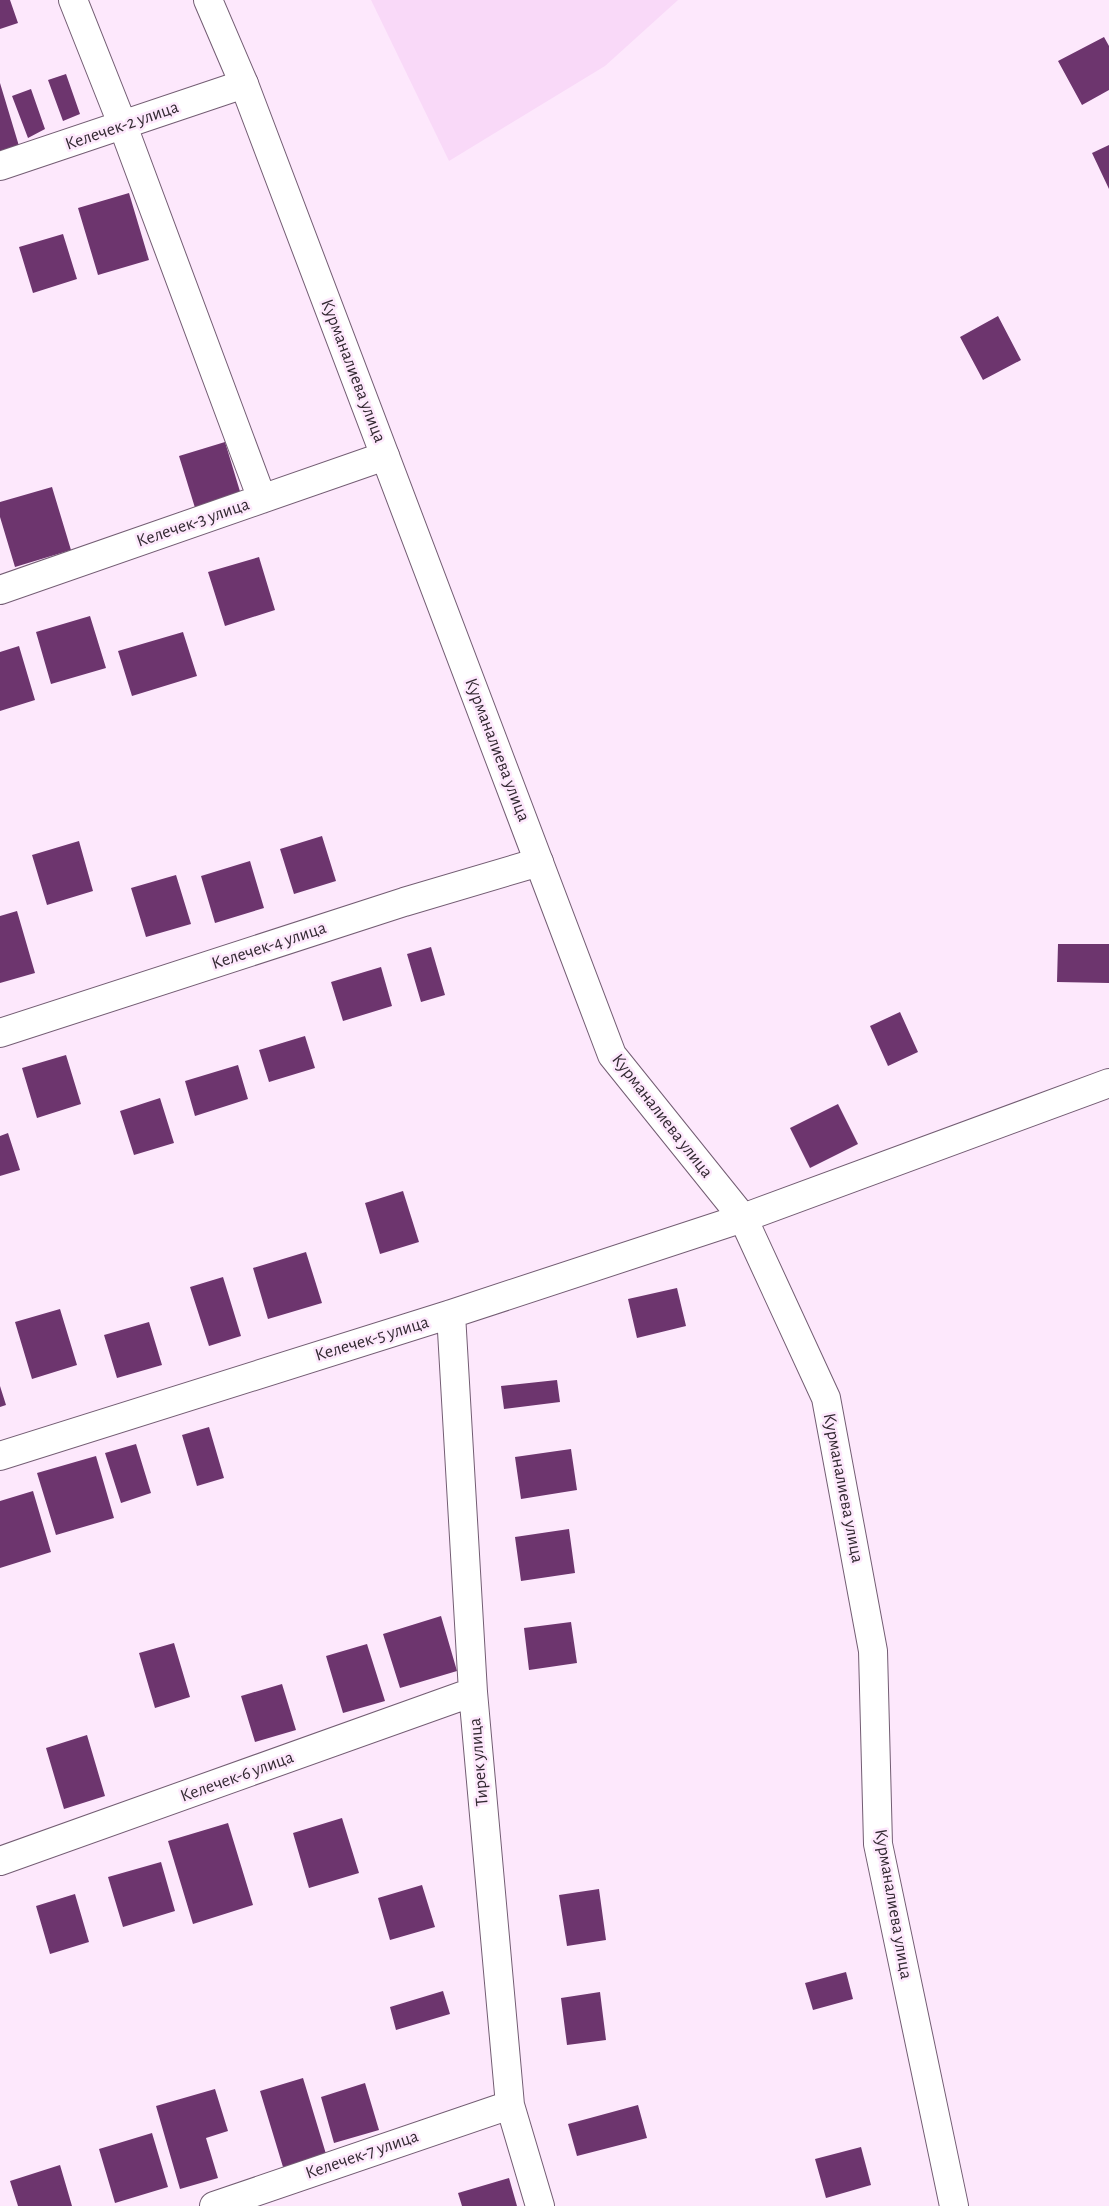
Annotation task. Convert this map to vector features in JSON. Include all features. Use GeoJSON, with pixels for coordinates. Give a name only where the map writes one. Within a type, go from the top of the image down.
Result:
{"type":"FeatureCollection","features":[{"type":"Feature","properties":{"kind":"street"},"geometry":{"type":"LineString","coordinates":[[73,0],[123,126],[262,499]]}},
{"type":"Feature","properties":{"kind":"street","name":"Курманалиева улица"},"geometry":{"type":"LineString","coordinates":[[208,0],[244,84],[612,1055],[743,1218],[826,1398],[873,1651],[878,1844],[954,2206]]}},
{"type":"Feature","properties":{"kind":"street","name":"Келечек-2 улица"},"geometry":{"type":"LineString","coordinates":[[0,166],[244,84]]}},
{"type":"Feature","properties":{"kind":"street","name":"Келечек-3 улица"},"geometry":{"type":"LineString","coordinates":[[0,590],[385,456]]}},
{"type":"Feature","properties":{"kind":"street","name":"Келечек-4 улица"},"geometry":{"type":"LineString","coordinates":[[0,1033],[404,902],[539,862]]}},
{"type":"Feature","properties":{"kind":"street","name":"Келечек-5 улица"},"geometry":{"type":"LineString","coordinates":[[0,1456],[451,1314],[743,1218],[1109,1083]]}},
{"type":"Feature","properties":{"kind":"street","name":"Тирек улица"},"geometry":{"type":"LineString","coordinates":[[451,1314],[473,1692],[510,2105],[540,2206]]}},
{"type":"Feature","properties":{"kind":"street","name":"Келечек-6 улица"},"geometry":{"type":"LineString","coordinates":[[0,1861],[473,1692]]}},
{"type":"Feature","properties":{"kind":"street","name":"Келечек-7 улица"},"geometry":{"type":"LineString","coordinates":[[214,2206],[510,2105]]}},
{"type":"Feature","properties":{"kind":"shaded area"},"geometry":{"type":"Polygon","coordinates":[[[371,0],[678,0],[605,66],[449,161],[371,0]]]}},
{"type":"Feature","properties":{"kind":"building"},"geometry":{"type":"Polygon","coordinates":[[[0,0],[10,0],[18,23],[0,29],[0,0]]]}},
{"type":"Feature","properties":{"kind":"building"},"geometry":{"type":"Polygon","coordinates":[[[1104,37],[1109,46],[1109,90],[1082,105],[1058,61],[1104,37]]]}},
{"type":"Feature","properties":{"kind":"building"},"geometry":{"type":"Polygon","coordinates":[[[66,74],[80,114],[63,121],[48,80],[66,74]]]}},
{"type":"Feature","properties":{"kind":"building"},"geometry":{"type":"Polygon","coordinates":[[[0,83],[19,146],[0,152],[0,83]]]}},
{"type":"Feature","properties":{"kind":"building"},"geometry":{"type":"Polygon","coordinates":[[[31,89],[45,129],[28,138],[12,96],[31,89]]]}},
{"type":"Feature","properties":{"kind":"building"},"geometry":{"type":"Polygon","coordinates":[[[1109,145],[1109,189],[1092,153],[1109,145]]]}},
{"type":"Feature","properties":{"kind":"building"},"geometry":{"type":"Polygon","coordinates":[[[129,193],[149,260],[98,275],[78,208],[129,193]]]}},
{"type":"Feature","properties":{"kind":"building"},"geometry":{"type":"Polygon","coordinates":[[[63,234],[77,279],[33,293],[19,247],[63,234]]]}},
{"type":"Feature","properties":{"kind":"building"},"geometry":{"type":"Polygon","coordinates":[[[998,316],[1021,360],[983,380],[960,337],[998,316]]]}},
{"type":"Feature","properties":{"kind":"building"},"geometry":{"type":"Polygon","coordinates":[[[225,442],[242,498],[196,511],[179,456],[225,442]]]}},
{"type":"Feature","properties":{"kind":"building"},"geometry":{"type":"Polygon","coordinates":[[[52,487],[71,550],[15,567],[0,517],[0,502],[52,487]]]}},
{"type":"Feature","properties":{"kind":"building"},"geometry":{"type":"Polygon","coordinates":[[[259,557],[275,610],[225,626],[208,572],[259,557]]]}},
{"type":"Feature","properties":{"kind":"building"},"geometry":{"type":"Polygon","coordinates":[[[90,616],[106,668],[51,684],[36,632],[90,616]]]}},
{"type":"Feature","properties":{"kind":"building"},"geometry":{"type":"Polygon","coordinates":[[[183,632],[197,676],[132,696],[118,651],[183,632]]]}},
{"type":"Feature","properties":{"kind":"building"},"geometry":{"type":"Polygon","coordinates":[[[19,646],[35,700],[0,711],[0,652],[19,646]]]}},
{"type":"Feature","properties":{"kind":"building"},"geometry":{"type":"Polygon","coordinates":[[[322,836],[336,881],[294,894],[280,849],[322,836]]]}},
{"type":"Feature","properties":{"kind":"building"},"geometry":{"type":"Polygon","coordinates":[[[79,841],[93,891],[47,905],[32,855],[79,841]]]}},
{"type":"Feature","properties":{"kind":"building"},"geometry":{"type":"Polygon","coordinates":[[[250,861],[264,908],[215,923],[201,876],[250,861]]]}},
{"type":"Feature","properties":{"kind":"building"},"geometry":{"type":"Polygon","coordinates":[[[176,875],[191,924],[146,937],[131,888],[176,875]]]}},
{"type":"Feature","properties":{"kind":"building"},"geometry":{"type":"Polygon","coordinates":[[[17,911],[35,973],[0,983],[0,916],[17,911]]]}},
{"type":"Feature","properties":{"kind":"building"},"geometry":{"type":"Polygon","coordinates":[[[1058,944],[1109,944],[1109,983],[1057,982],[1058,944]]]}},
{"type":"Feature","properties":{"kind":"building"},"geometry":{"type":"Polygon","coordinates":[[[431,947],[445,995],[421,1002],[407,954],[431,947]]]}},
{"type":"Feature","properties":{"kind":"building"},"geometry":{"type":"Polygon","coordinates":[[[381,967],[392,1006],[343,1021],[331,982],[381,967]]]}},
{"type":"Feature","properties":{"kind":"building"},"geometry":{"type":"Polygon","coordinates":[[[900,1012],[918,1052],[888,1066],[870,1026],[900,1012]]]}},
{"type":"Feature","properties":{"kind":"building"},"geometry":{"type":"Polygon","coordinates":[[[305,1036],[315,1068],[269,1082],[259,1050],[305,1036]]]}},
{"type":"Feature","properties":{"kind":"building"},"geometry":{"type":"Polygon","coordinates":[[[66,1055],[81,1104],[37,1118],[22,1068],[66,1055]]]}},
{"type":"Feature","properties":{"kind":"building"},"geometry":{"type":"Polygon","coordinates":[[[238,1065],[248,1099],[195,1116],[185,1081],[238,1065]]]}},
{"type":"Feature","properties":{"kind":"building"},"geometry":{"type":"Polygon","coordinates":[[[160,1098],[174,1143],[134,1155],[120,1111],[160,1098]]]}},
{"type":"Feature","properties":{"kind":"building"},"geometry":{"type":"Polygon","coordinates":[[[838,1104],[858,1144],[810,1168],[790,1128],[838,1104]]]}},
{"type":"Feature","properties":{"kind":"building"},"geometry":{"type":"Polygon","coordinates":[[[8,1133],[20,1170],[0,1176],[0,1136],[8,1133]]]}},
{"type":"Feature","properties":{"kind":"building"},"geometry":{"type":"Polygon","coordinates":[[[403,1191],[419,1242],[380,1254],[365,1203],[403,1191]]]}},
{"type":"Feature","properties":{"kind":"building"},"geometry":{"type":"Polygon","coordinates":[[[306,1252],[322,1303],[268,1319],[253,1268],[306,1252]]]}},
{"type":"Feature","properties":{"kind":"building"},"geometry":{"type":"Polygon","coordinates":[[[223,1277],[241,1336],[209,1346],[190,1287],[223,1277]]]}},
{"type":"Feature","properties":{"kind":"building"},"geometry":{"type":"Polygon","coordinates":[[[677,1288],[686,1326],[637,1338],[628,1299],[677,1288]]]}},
{"type":"Feature","properties":{"kind":"building"},"geometry":{"type":"Polygon","coordinates":[[[60,1309],[77,1365],[32,1379],[15,1322],[60,1309]]]}},
{"type":"Feature","properties":{"kind":"building"},"geometry":{"type":"Polygon","coordinates":[[[149,1322],[162,1365],[117,1378],[104,1335],[149,1322]]]}},
{"type":"Feature","properties":{"kind":"building"},"geometry":{"type":"Polygon","coordinates":[[[557,1380],[560,1402],[504,1409],[501,1386],[557,1380]]]}},
{"type":"Feature","properties":{"kind":"building"},"geometry":{"type":"Polygon","coordinates":[[[0,1386],[6,1405],[0,1407],[0,1386]]]}},
{"type":"Feature","properties":{"kind":"building"},"geometry":{"type":"Polygon","coordinates":[[[209,1427],[224,1478],[197,1486],[182,1435],[209,1427]]]}},
{"type":"Feature","properties":{"kind":"building"},"geometry":{"type":"Polygon","coordinates":[[[136,1444],[151,1493],[121,1503],[105,1453],[136,1444]]]}},
{"type":"Feature","properties":{"kind":"building"},"geometry":{"type":"Polygon","coordinates":[[[571,1449],[577,1490],[521,1499],[515,1457],[571,1449]]]}},
{"type":"Feature","properties":{"kind":"building"},"geometry":{"type":"Polygon","coordinates":[[[96,1456],[114,1518],[56,1535],[37,1473],[96,1456]]]}},
{"type":"Feature","properties":{"kind":"building"},"geometry":{"type":"Polygon","coordinates":[[[33,1491],[51,1552],[0,1568],[0,1501],[33,1491]]]}},
{"type":"Feature","properties":{"kind":"building"},"geometry":{"type":"Polygon","coordinates":[[[569,1529],[575,1573],[521,1581],[515,1537],[569,1529]]]}},
{"type":"Feature","properties":{"kind":"building"},"geometry":{"type":"Polygon","coordinates":[[[441,1616],[457,1671],[400,1688],[383,1634],[441,1616]]]}},
{"type":"Feature","properties":{"kind":"building"},"geometry":{"type":"Polygon","coordinates":[[[571,1622],[577,1663],[529,1670],[524,1628],[571,1622]]]}},
{"type":"Feature","properties":{"kind":"building"},"geometry":{"type":"Polygon","coordinates":[[[174,1643],[190,1697],[155,1708],[139,1653],[174,1643]]]}},
{"type":"Feature","properties":{"kind":"building"},"geometry":{"type":"Polygon","coordinates":[[[367,1644],[385,1701],[343,1713],[326,1656],[367,1644]]]}},
{"type":"Feature","properties":{"kind":"building"},"geometry":{"type":"Polygon","coordinates":[[[282,1684],[296,1730],[255,1742],[241,1696],[282,1684]]]}},
{"type":"Feature","properties":{"kind":"building"},"geometry":{"type":"Polygon","coordinates":[[[87,1735],[105,1796],[64,1809],[46,1748],[87,1735]]]}},
{"type":"Feature","properties":{"kind":"building"},"geometry":{"type":"Polygon","coordinates":[[[342,1818],[359,1873],[309,1888],[293,1833],[342,1818]]]}},
{"type":"Feature","properties":{"kind":"building"},"geometry":{"type":"Polygon","coordinates":[[[228,1823],[253,1905],[193,1924],[168,1841],[228,1823]]]}},
{"type":"Feature","properties":{"kind":"building"},"geometry":{"type":"Polygon","coordinates":[[[161,1862],[175,1911],[123,1927],[108,1877],[161,1862]]]}},
{"type":"Feature","properties":{"kind":"building"},"geometry":{"type":"Polygon","coordinates":[[[422,1885],[435,1927],[390,1940],[378,1898],[422,1885]]]}},
{"type":"Feature","properties":{"kind":"building"},"geometry":{"type":"Polygon","coordinates":[[[599,1889],[606,1940],[567,1946],[559,1895],[599,1889]]]}},
{"type":"Feature","properties":{"kind":"building"},"geometry":{"type":"Polygon","coordinates":[[[75,1894],[89,1942],[50,1954],[36,1906],[75,1894]]]}},
{"type":"Feature","properties":{"kind":"building"},"geometry":{"type":"Polygon","coordinates":[[[846,1972],[853,1999],[813,2010],[805,1983],[846,1972]]]}},
{"type":"Feature","properties":{"kind":"building"},"geometry":{"type":"Polygon","coordinates":[[[443,1991],[450,2014],[396,2030],[390,2007],[443,1991]]]}},
{"type":"Feature","properties":{"kind":"building"},"geometry":{"type":"Polygon","coordinates":[[[600,1992],[606,2040],[567,2045],[561,1998],[600,1992]]]}},
{"type":"Feature","properties":{"kind":"building"},"geometry":{"type":"Polygon","coordinates":[[[303,2078],[326,2154],[283,2167],[260,2091],[303,2078]]]}},
{"type":"Feature","properties":{"kind":"building"},"geometry":{"type":"Polygon","coordinates":[[[365,2083],[379,2130],[334,2143],[321,2097],[365,2083]]]}},
{"type":"Feature","properties":{"kind":"building"},"geometry":{"type":"Polygon","coordinates":[[[215,2089],[228,2131],[206,2138],[218,2178],[180,2189],[156,2106],[215,2089]]]}},
{"type":"Feature","properties":{"kind":"building"},"geometry":{"type":"Polygon","coordinates":[[[638,2105],[647,2138],[577,2156],[568,2124],[638,2105]]]}},
{"type":"Feature","properties":{"kind":"building"},"geometry":{"type":"Polygon","coordinates":[[[152,2133],[168,2187],[115,2203],[99,2149],[152,2133]]]}},
{"type":"Feature","properties":{"kind":"building"},"geometry":{"type":"Polygon","coordinates":[[[861,2147],[871,2185],[826,2198],[815,2159],[861,2147]]]}},
{"type":"Feature","properties":{"kind":"building"},"geometry":{"type":"Polygon","coordinates":[[[60,2165],[72,2206],[18,2206],[10,2181],[60,2165]]]}},
{"type":"Feature","properties":{"kind":"building"},"geometry":{"type":"Polygon","coordinates":[[[509,2178],[517,2206],[462,2206],[458,2193],[509,2178]]]}}]}
